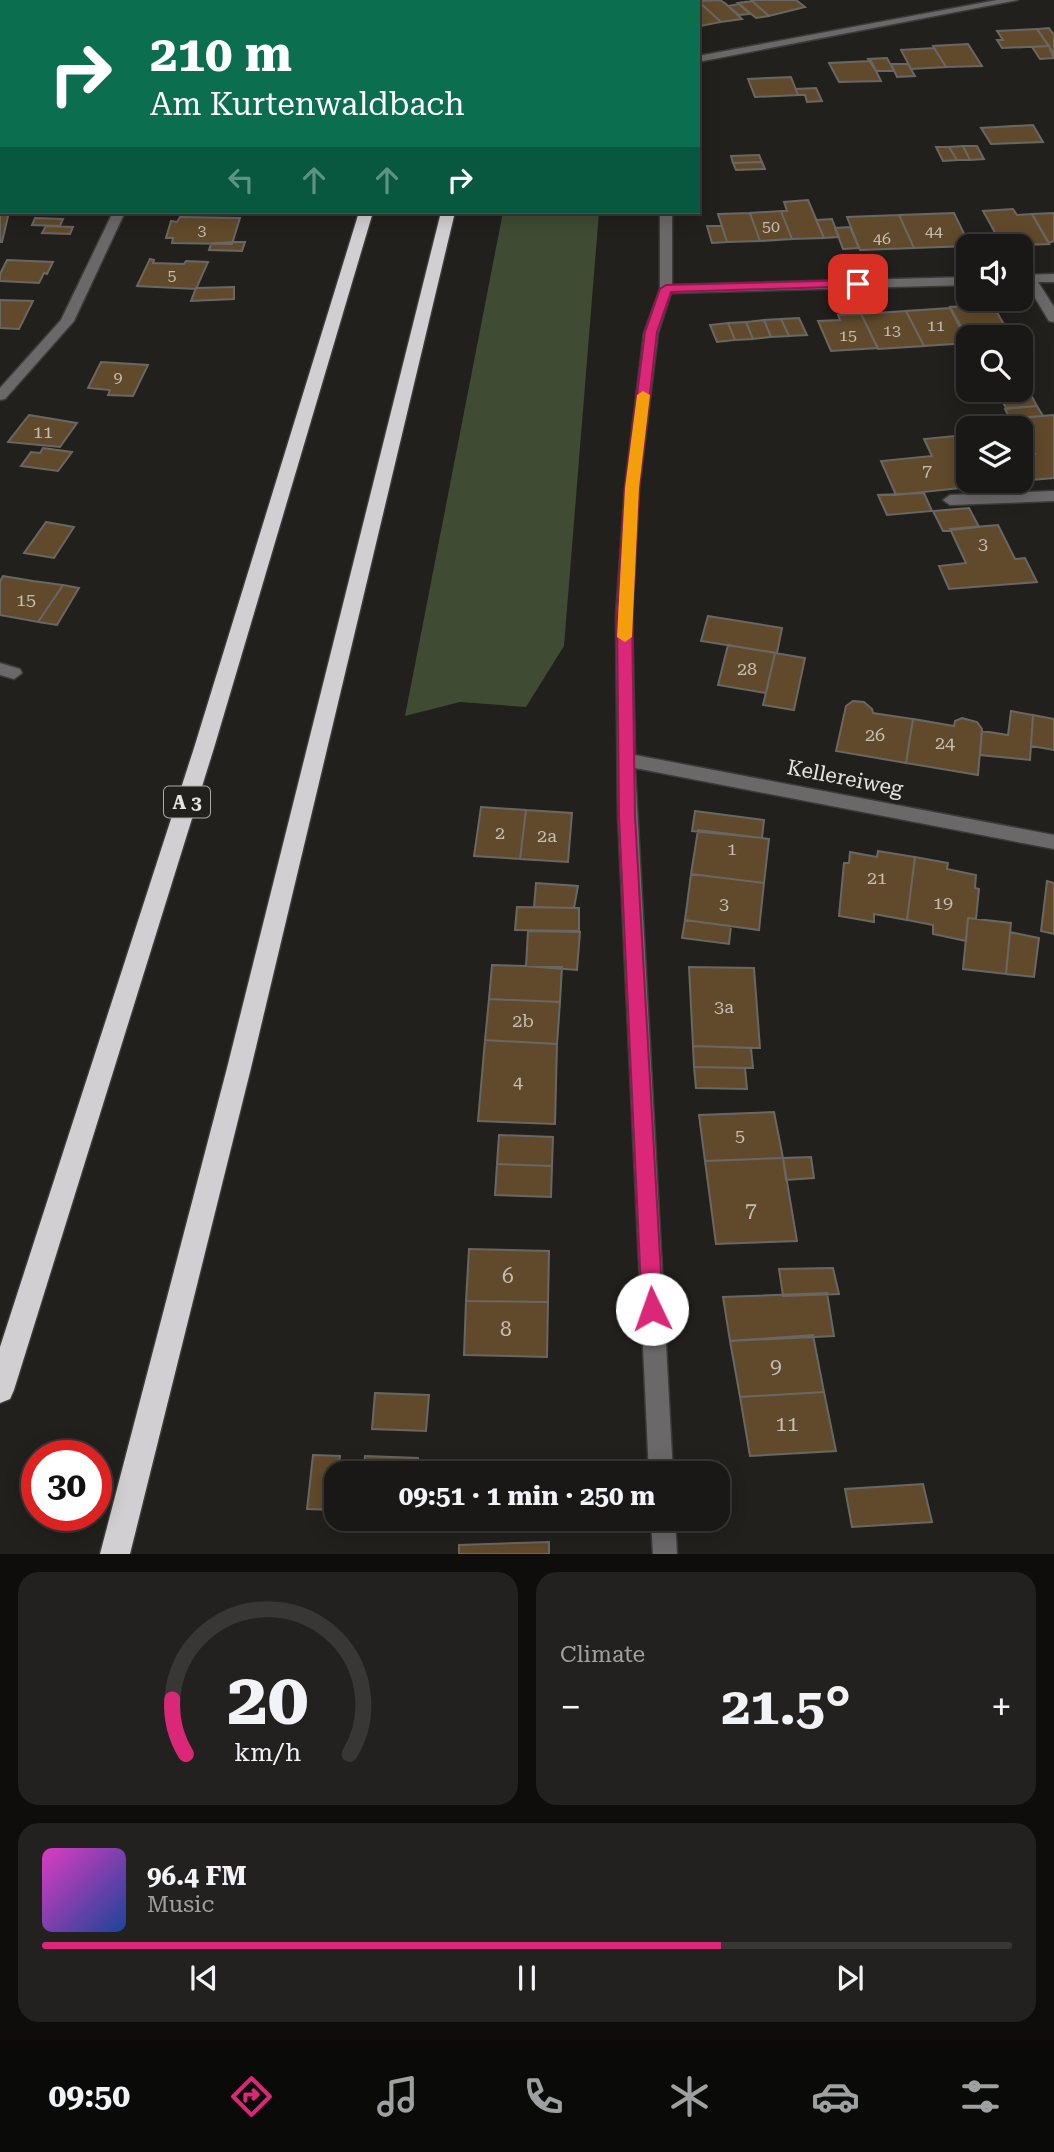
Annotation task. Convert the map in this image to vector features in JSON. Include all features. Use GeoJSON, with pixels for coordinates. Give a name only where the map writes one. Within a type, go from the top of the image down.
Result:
{"type":"FeatureCollection","features":[{"type":"Feature","properties":{"kind":"highway","name":"A 3"},"geometry":{"type":"LineString","coordinates":[[0,1390],[204,748],[365,214]]}},
{"type":"Feature","properties":{"kind":"highway"},"geometry":{"type":"LineString","coordinates":[[115,1553],[239,1068],[448,214]]}},
{"type":"Feature","properties":{"kind":"street"},"geometry":{"type":"LineString","coordinates":[[700,59],[1013,0]]}},
{"type":"Feature","properties":{"kind":"street"},"geometry":{"type":"LineString","coordinates":[[0,396],[67,321],[118,214]]}},
{"type":"Feature","properties":{"kind":"street"},"geometry":{"type":"LineString","coordinates":[[660,1461],[627,816],[624,616],[632,488],[651,332],[666,289],[666,214]]}},
{"type":"Feature","properties":{"kind":"street"},"geometry":{"type":"LineString","coordinates":[[1033,279],[1054,278]]}},
{"type":"Feature","properties":{"kind":"street"},"geometry":{"type":"LineString","coordinates":[[666,289],[956,281]]}},
{"type":"Feature","properties":{"kind":"street"},"geometry":{"type":"LineString","coordinates":[[1033,290],[1054,318]]}},
{"type":"Feature","properties":{"kind":"street"},"geometry":{"type":"LineString","coordinates":[[950,500],[1054,496]]}},
{"type":"Feature","properties":{"kind":"street","name":"Kellereiweg"},"geometry":{"type":"LineString","coordinates":[[627,760],[1054,842]]}},
{"type":"Feature","properties":{"kind":"street"},"geometry":{"type":"LineString","coordinates":[[664,1531],[665,1553]]}},
{"type":"Feature","properties":{"kind":"green space"},"geometry":{"type":"Polygon","coordinates":[[[503,214],[599,214],[564,646],[526,707],[460,702],[405,716],[503,214]]]}},
{"type":"Feature","properties":{"kind":"building"},"geometry":{"type":"Polygon","coordinates":[[[720,0],[742,19],[721,22],[700,1],[720,0]]]}},
{"type":"Feature","properties":{"kind":"building"},"geometry":{"type":"Polygon","coordinates":[[[751,0],[796,0],[805,7],[769,16],[751,0]]]}},
{"type":"Feature","properties":{"kind":"building"},"geometry":{"type":"Polygon","coordinates":[[[752,1],[769,16],[756,18],[738,3],[752,1]]]}},
{"type":"Feature","properties":{"kind":"building"},"geometry":{"type":"Polygon","coordinates":[[[700,3],[721,22],[700,26],[700,3]]]}},
{"type":"Feature","properties":{"kind":"building"},"geometry":{"type":"Polygon","coordinates":[[[739,4],[750,14],[739,15],[728,6],[739,4]]]}},
{"type":"Feature","properties":{"kind":"building"},"geometry":{"type":"Polygon","coordinates":[[[1049,28],[1054,35],[1054,54],[1037,29],[1049,28]]]}},
{"type":"Feature","properties":{"kind":"building"},"geometry":{"type":"Polygon","coordinates":[[[1037,29],[1049,46],[1002,48],[997,40],[1003,40],[997,31],[1037,29]]]}},
{"type":"Feature","properties":{"kind":"building"},"geometry":{"type":"Polygon","coordinates":[[[968,44],[982,66],[946,67],[933,46],[968,44]]]}},
{"type":"Feature","properties":{"kind":"building"},"geometry":{"type":"Polygon","coordinates":[[[1049,46],[1054,58],[1040,59],[1032,47],[1049,46]]]}},
{"type":"Feature","properties":{"kind":"building"},"geometry":{"type":"Polygon","coordinates":[[[934,48],[946,67],[911,69],[901,50],[934,48]]]}},
{"type":"Feature","properties":{"kind":"building"},"geometry":{"type":"Polygon","coordinates":[[[887,58],[894,71],[876,71],[868,59],[887,58]]]}},
{"type":"Feature","properties":{"kind":"building"},"geometry":{"type":"Polygon","coordinates":[[[871,61],[881,81],[839,82],[829,63],[871,61]]]}},
{"type":"Feature","properties":{"kind":"building"},"geometry":{"type":"Polygon","coordinates":[[[891,64],[908,64],[915,76],[897,77],[891,64]]]}},
{"type":"Feature","properties":{"kind":"building"},"geometry":{"type":"Polygon","coordinates":[[[791,77],[798,95],[755,97],[748,79],[791,77]]]}},
{"type":"Feature","properties":{"kind":"building"},"geometry":{"type":"Polygon","coordinates":[[[816,88],[822,101],[807,102],[805,95],[798,95],[796,89],[816,88]]]}},
{"type":"Feature","properties":{"kind":"building"},"geometry":{"type":"Polygon","coordinates":[[[1033,125],[1043,142],[991,144],[981,128],[1033,125]]]}},
{"type":"Feature","properties":{"kind":"building"},"geometry":{"type":"Polygon","coordinates":[[[963,146],[977,146],[984,159],[970,160],[963,146]]]}},
{"type":"Feature","properties":{"kind":"building"},"geometry":{"type":"Polygon","coordinates":[[[963,146],[970,160],[957,160],[949,147],[963,146]]]}},
{"type":"Feature","properties":{"kind":"building"},"geometry":{"type":"Polygon","coordinates":[[[936,147],[949,147],[957,160],[943,161],[936,147]]]}},
{"type":"Feature","properties":{"kind":"building"},"geometry":{"type":"Polygon","coordinates":[[[759,155],[762,162],[733,163],[731,156],[759,155]]]}},
{"type":"Feature","properties":{"kind":"building"},"geometry":{"type":"Polygon","coordinates":[[[762,162],[765,169],[736,170],[733,163],[762,162]]]}},
{"type":"Feature","properties":{"kind":"building"},"geometry":{"type":"Polygon","coordinates":[[[808,200],[824,238],[792,239],[781,211],[787,211],[784,202],[808,200]]]}},
{"type":"Feature","properties":{"kind":"building"},"geometry":{"type":"Polygon","coordinates":[[[1013,209],[1017,215],[1032,214],[1049,244],[1033,245],[1033,234],[996,234],[983,211],[1013,209]]]}},
{"type":"Feature","properties":{"kind":"building"},"geometry":{"type":"Polygon","coordinates":[[[781,211],[792,239],[760,241],[750,213],[781,211]]]}},
{"type":"Feature","properties":{"kind":"building"},"geometry":{"type":"Polygon","coordinates":[[[750,213],[760,241],[727,242],[718,214],[750,213]]]}},
{"type":"Feature","properties":{"kind":"building"},"geometry":{"type":"Polygon","coordinates":[[[954,213],[964,234],[956,234],[956,246],[914,248],[899,215],[954,213]]]}},
{"type":"Feature","properties":{"kind":"building"},"geometry":{"type":"Polygon","coordinates":[[[1054,213],[1054,241],[1049,243],[1032,214],[1054,213]]]}},
{"type":"Feature","properties":{"kind":"building"},"geometry":{"type":"Polygon","coordinates":[[[0,214],[9,214],[2,242],[0,214]]]}},
{"type":"Feature","properties":{"kind":"building"},"geometry":{"type":"Polygon","coordinates":[[[899,215],[914,248],[860,250],[847,217],[899,215]]]}},
{"type":"Feature","properties":{"kind":"building"},"geometry":{"type":"Polygon","coordinates":[[[180,217],[240,218],[232,244],[172,243],[173,238],[166,238],[171,221],[177,222],[180,217]]]}},
{"type":"Feature","properties":{"kind":"building"},"geometry":{"type":"Polygon","coordinates":[[[35,218],[63,219],[60,226],[32,225],[35,218]]]}},
{"type":"Feature","properties":{"kind":"building"},"geometry":{"type":"Polygon","coordinates":[[[832,219],[839,237],[824,238],[816,220],[832,219]]]}},
{"type":"Feature","properties":{"kind":"building"},"geometry":{"type":"Polygon","coordinates":[[[46,226],[73,227],[70,234],[42,233],[46,226]]]}},
{"type":"Feature","properties":{"kind":"building"},"geometry":{"type":"Polygon","coordinates":[[[707,226],[722,226],[727,242],[712,243],[707,226]]]}},
{"type":"Feature","properties":{"kind":"building"},"geometry":{"type":"Polygon","coordinates":[[[850,227],[859,248],[843,249],[835,228],[850,227]]]}},
{"type":"Feature","properties":{"kind":"building"},"geometry":{"type":"Polygon","coordinates":[[[245,242],[242,251],[209,250],[211,244],[245,242]]]}},
{"type":"Feature","properties":{"kind":"building"},"geometry":{"type":"Polygon","coordinates":[[[150,259],[154,260],[153,263],[208,262],[196,289],[137,286],[150,259]]]}},
{"type":"Feature","properties":{"kind":"building"},"geometry":{"type":"Polygon","coordinates":[[[7,260],[53,262],[39,283],[0,281],[0,274],[7,260]]]}},
{"type":"Feature","properties":{"kind":"building"},"geometry":{"type":"Polygon","coordinates":[[[234,287],[234,299],[191,301],[196,288],[234,287]]]}},
{"type":"Feature","properties":{"kind":"building"},"geometry":{"type":"Polygon","coordinates":[[[0,300],[33,301],[19,329],[0,328],[0,300]]]}},
{"type":"Feature","properties":{"kind":"building"},"geometry":{"type":"Polygon","coordinates":[[[950,307],[956,307],[956,311],[996,311],[1004,325],[960,325],[950,307]]]}},
{"type":"Feature","properties":{"kind":"building"},"geometry":{"type":"Polygon","coordinates":[[[950,308],[959,325],[956,325],[956,344],[924,346],[906,311],[950,308]]]}},
{"type":"Feature","properties":{"kind":"building"},"geometry":{"type":"Polygon","coordinates":[[[906,311],[924,346],[878,349],[861,314],[906,311]]]}},
{"type":"Feature","properties":{"kind":"building"},"geometry":{"type":"Polygon","coordinates":[[[861,314],[878,348],[831,351],[818,321],[840,320],[838,315],[861,314]]]}},
{"type":"Feature","properties":{"kind":"building"},"geometry":{"type":"Polygon","coordinates":[[[799,318],[807,335],[789,336],[781,319],[799,318]]]}},
{"type":"Feature","properties":{"kind":"building"},"geometry":{"type":"Polygon","coordinates":[[[781,319],[789,336],[771,337],[764,320],[781,319]]]}},
{"type":"Feature","properties":{"kind":"building"},"geometry":{"type":"Polygon","coordinates":[[[764,320],[771,337],[753,339],[746,322],[764,320]]]}},
{"type":"Feature","properties":{"kind":"building"},"geometry":{"type":"Polygon","coordinates":[[[746,322],[753,339],[735,340],[728,323],[746,322]]]}},
{"type":"Feature","properties":{"kind":"building"},"geometry":{"type":"Polygon","coordinates":[[[728,323],[735,340],[717,342],[710,325],[728,323]]]}},
{"type":"Feature","properties":{"kind":"building"},"geometry":{"type":"Polygon","coordinates":[[[101,362],[148,365],[133,396],[108,395],[110,390],[88,388],[101,362]]]}},
{"type":"Feature","properties":{"kind":"building"},"geometry":{"type":"Polygon","coordinates":[[[1033,399],[1037,406],[1006,408],[1003,402],[1033,402],[1033,399]]]}},
{"type":"Feature","properties":{"kind":"building"},"geometry":{"type":"Polygon","coordinates":[[[1037,406],[1043,416],[1008,416],[1005,409],[1037,406]]]}},
{"type":"Feature","properties":{"kind":"building"},"geometry":{"type":"Polygon","coordinates":[[[29,415],[77,423],[60,447],[8,442],[29,415]]]}},
{"type":"Feature","properties":{"kind":"building"},"geometry":{"type":"Polygon","coordinates":[[[1054,415],[1054,478],[1033,480],[1033,417],[1054,415]]]}},
{"type":"Feature","properties":{"kind":"building"},"geometry":{"type":"Polygon","coordinates":[[[955,436],[956,489],[896,495],[881,461],[932,456],[924,439],[955,436]]]}},
{"type":"Feature","properties":{"kind":"building"},"geometry":{"type":"Polygon","coordinates":[[[43,448],[72,452],[58,471],[21,466],[31,452],[40,453],[43,448]]]}},
{"type":"Feature","properties":{"kind":"building"},"geometry":{"type":"Polygon","coordinates":[[[924,493],[932,511],[887,515],[878,495],[924,493]]]}},
{"type":"Feature","properties":{"kind":"building"},"geometry":{"type":"Polygon","coordinates":[[[969,508],[979,527],[943,531],[933,511],[969,508]]]}},
{"type":"Feature","properties":{"kind":"building"},"geometry":{"type":"Polygon","coordinates":[[[46,522],[74,527],[54,558],[24,553],[46,522]]]}},
{"type":"Feature","properties":{"kind":"building"},"geometry":{"type":"Polygon","coordinates":[[[998,525],[1015,559],[1025,558],[1037,582],[949,589],[939,566],[966,563],[950,529],[998,525]]]}},
{"type":"Feature","properties":{"kind":"building"},"geometry":{"type":"Polygon","coordinates":[[[3,576],[63,585],[38,622],[0,615],[0,581],[3,576]]]}},
{"type":"Feature","properties":{"kind":"building"},"geometry":{"type":"Polygon","coordinates":[[[63,585],[79,588],[57,625],[38,622],[63,585]]]}},
{"type":"Feature","properties":{"kind":"building"},"geometry":{"type":"Polygon","coordinates":[[[708,616],[782,628],[777,653],[701,641],[708,616]]]}},
{"type":"Feature","properties":{"kind":"building"},"geometry":{"type":"Polygon","coordinates":[[[728,645],[775,653],[766,693],[718,685],[728,645]]]}},
{"type":"Feature","properties":{"kind":"building"},"geometry":{"type":"Polygon","coordinates":[[[775,653],[805,658],[794,710],[763,705],[775,653]]]}},
{"type":"Feature","properties":{"kind":"building"},"geometry":{"type":"Polygon","coordinates":[[[853,701],[864,702],[873,713],[913,719],[906,763],[836,751],[846,706],[853,701]]]}},
{"type":"Feature","properties":{"kind":"building"},"geometry":{"type":"Polygon","coordinates":[[[1011,711],[1033,715],[1030,760],[980,755],[982,731],[1008,735],[1011,711]]]}},
{"type":"Feature","properties":{"kind":"building"},"geometry":{"type":"Polygon","coordinates":[[[1033,715],[1054,719],[1054,750],[1031,746],[1033,715]]]}},
{"type":"Feature","properties":{"kind":"building"},"geometry":{"type":"Polygon","coordinates":[[[962,718],[977,722],[982,729],[978,775],[906,763],[913,719],[954,726],[955,721],[962,718]]]}},
{"type":"Feature","properties":{"kind":"building"},"geometry":{"type":"Polygon","coordinates":[[[481,807],[526,810],[520,859],[474,856],[481,807]]]}},
{"type":"Feature","properties":{"kind":"building"},"geometry":{"type":"Polygon","coordinates":[[[526,810],[572,813],[568,862],[520,859],[526,810]]]}},
{"type":"Feature","properties":{"kind":"building"},"geometry":{"type":"Polygon","coordinates":[[[695,811],[764,820],[762,838],[692,831],[695,811]]]}},
{"type":"Feature","properties":{"kind":"building"},"geometry":{"type":"Polygon","coordinates":[[[698,830],[769,839],[764,883],[691,874],[698,830]]]}},
{"type":"Feature","properties":{"kind":"building"},"geometry":{"type":"Polygon","coordinates":[[[878,851],[915,857],[907,920],[874,914],[874,922],[839,916],[844,863],[849,863],[850,852],[877,857],[878,851]]]}},
{"type":"Feature","properties":{"kind":"building"},"geometry":{"type":"Polygon","coordinates":[[[915,857],[948,863],[947,869],[976,875],[975,888],[979,889],[976,919],[968,918],[966,941],[933,934],[933,925],[907,920],[915,857]]]}},
{"type":"Feature","properties":{"kind":"building"},"geometry":{"type":"Polygon","coordinates":[[[691,874],[764,883],[759,930],[685,920],[691,874]]]}},
{"type":"Feature","properties":{"kind":"building"},"geometry":{"type":"Polygon","coordinates":[[[1047,881],[1054,883],[1054,934],[1041,931],[1047,881]]]}},
{"type":"Feature","properties":{"kind":"building"},"geometry":{"type":"Polygon","coordinates":[[[536,883],[578,886],[574,908],[534,907],[536,883]]]}},
{"type":"Feature","properties":{"kind":"building"},"geometry":{"type":"Polygon","coordinates":[[[517,907],[579,908],[579,931],[515,930],[517,907]]]}},
{"type":"Feature","properties":{"kind":"building"},"geometry":{"type":"Polygon","coordinates":[[[968,918],[1011,923],[1006,974],[963,969],[968,918]]]}},
{"type":"Feature","properties":{"kind":"building"},"geometry":{"type":"Polygon","coordinates":[[[685,920],[731,926],[729,944],[682,938],[685,920]]]}},
{"type":"Feature","properties":{"kind":"building"},"geometry":{"type":"Polygon","coordinates":[[[528,931],[580,932],[577,970],[526,966],[528,931]]]}},
{"type":"Feature","properties":{"kind":"building"},"geometry":{"type":"Polygon","coordinates":[[[1010,932],[1039,938],[1034,977],[1006,974],[1010,932]]]}},
{"type":"Feature","properties":{"kind":"building"},"geometry":{"type":"Polygon","coordinates":[[[492,965],[562,967],[560,1002],[489,999],[492,965]]]}},
{"type":"Feature","properties":{"kind":"building"},"geometry":{"type":"Polygon","coordinates":[[[689,967],[754,968],[760,1048],[693,1046],[689,967]]]}},
{"type":"Feature","properties":{"kind":"building"},"geometry":{"type":"Polygon","coordinates":[[[489,999],[560,1002],[557,1044],[485,1040],[489,999]]]}},
{"type":"Feature","properties":{"kind":"building"},"geometry":{"type":"Polygon","coordinates":[[[485,1040],[557,1044],[555,1124],[478,1121],[485,1040]]]}},
{"type":"Feature","properties":{"kind":"building"},"geometry":{"type":"Polygon","coordinates":[[[693,1046],[751,1048],[753,1068],[694,1067],[693,1046]]]}},
{"type":"Feature","properties":{"kind":"building"},"geometry":{"type":"Polygon","coordinates":[[[694,1067],[745,1068],[747,1089],[696,1088],[694,1067]]]}},
{"type":"Feature","properties":{"kind":"building"},"geometry":{"type":"Polygon","coordinates":[[[774,1112],[783,1158],[705,1161],[699,1115],[774,1112]]]}},
{"type":"Feature","properties":{"kind":"building"},"geometry":{"type":"Polygon","coordinates":[[[499,1135],[553,1137],[552,1166],[497,1164],[499,1135]]]}},
{"type":"Feature","properties":{"kind":"building"},"geometry":{"type":"Polygon","coordinates":[[[811,1157],[814,1178],[786,1180],[783,1158],[811,1157]]]}},
{"type":"Feature","properties":{"kind":"building"},"geometry":{"type":"Polygon","coordinates":[[[783,1158],[797,1241],[716,1244],[705,1161],[783,1158]]]}},
{"type":"Feature","properties":{"kind":"building"},"geometry":{"type":"Polygon","coordinates":[[[497,1164],[552,1166],[551,1197],[495,1195],[497,1164]]]}},
{"type":"Feature","properties":{"kind":"building"},"geometry":{"type":"Polygon","coordinates":[[[469,1249],[549,1251],[548,1302],[466,1301],[469,1249]]]}},
{"type":"Feature","properties":{"kind":"building"},"geometry":{"type":"Polygon","coordinates":[[[833,1268],[839,1294],[783,1296],[779,1269],[833,1268]]]}},
{"type":"Feature","properties":{"kind":"building"},"geometry":{"type":"Polygon","coordinates":[[[827,1293],[834,1336],[730,1341],[723,1297],[827,1293]]]}},
{"type":"Feature","properties":{"kind":"building"},"geometry":{"type":"Polygon","coordinates":[[[466,1301],[548,1302],[547,1357],[464,1355],[466,1301]]]}},
{"type":"Feature","properties":{"kind":"building"},"geometry":{"type":"Polygon","coordinates":[[[813,1335],[824,1392],[740,1397],[730,1341],[813,1335]]]}},
{"type":"Feature","properties":{"kind":"building"},"geometry":{"type":"Polygon","coordinates":[[[824,1392],[836,1451],[750,1456],[740,1397],[824,1392]]]}},
{"type":"Feature","properties":{"kind":"building"},"geometry":{"type":"Polygon","coordinates":[[[375,1393],[429,1395],[426,1431],[372,1429],[375,1393]]]}},
{"type":"Feature","properties":{"kind":"building"},"geometry":{"type":"Polygon","coordinates":[[[313,1455],[340,1456],[339,1461],[324,1461],[324,1510],[307,1509],[313,1455]]]}},
{"type":"Feature","properties":{"kind":"building"},"geometry":{"type":"Polygon","coordinates":[[[365,1456],[418,1458],[418,1461],[364,1461],[365,1456]]]}},
{"type":"Feature","properties":{"kind":"building"},"geometry":{"type":"Polygon","coordinates":[[[923,1484],[932,1522],[852,1527],[845,1489],[923,1484]]]}},
{"type":"Feature","properties":{"kind":"building"},"geometry":{"type":"Polygon","coordinates":[[[549,1542],[549,1554],[459,1554],[459,1545],[549,1542]]]}},
{"type":"Feature","properties":{"kind":"slow traffic"},"geometry":{"type":"LineString","coordinates":[[625,637],[632,488],[643,395]]}},
{"type":"Feature","properties":{"kind":"route"},"geometry":{"type":"LineString","coordinates":[[652,1309],[627,816],[624,616],[632,488],[651,332],[666,289],[858,284]]}}]}
